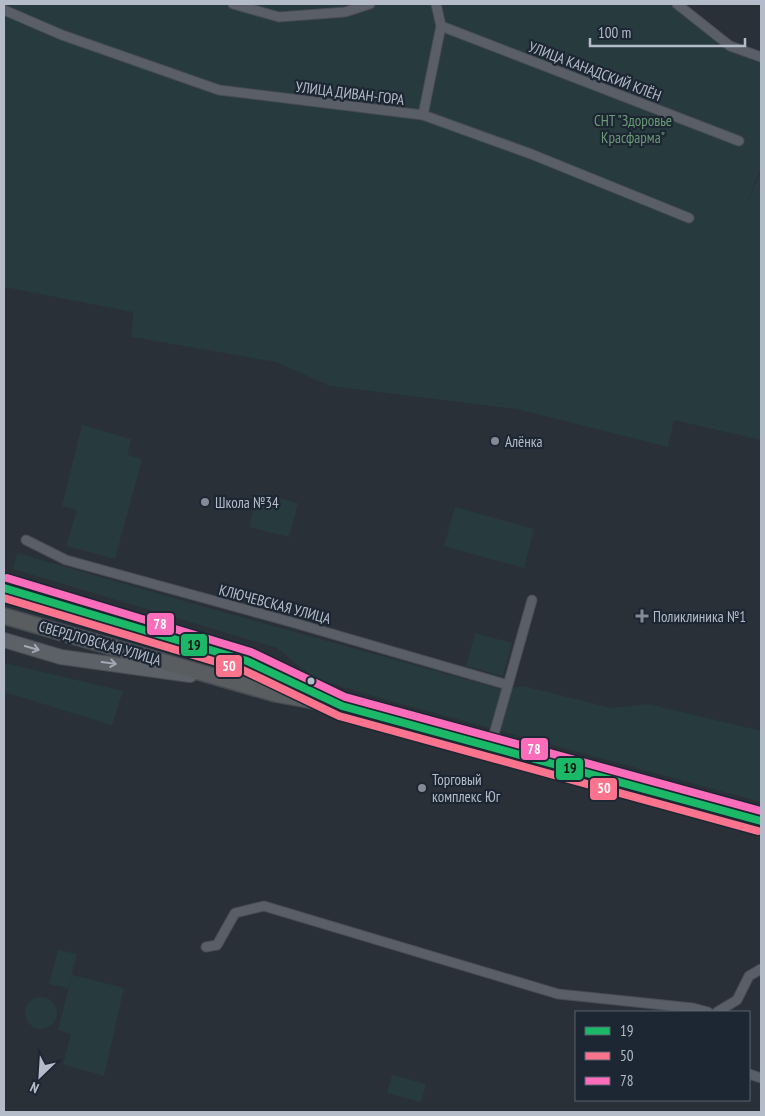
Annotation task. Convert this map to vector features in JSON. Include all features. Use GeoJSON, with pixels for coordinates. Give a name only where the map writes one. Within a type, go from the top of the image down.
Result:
{"type":"FeatureCollection","features":[{"type":"Feature","properties":{"kind":"highway","name":"СВЕРДЛОВСКАЯ УЛИЦА"},"geometry":{"type":"LineString","coordinates":[[4,588],[247,661],[342,706]]}},
{"type":"Feature","properties":{"kind":"highway","name":"СВЕРДЛОВСКАЯ УЛИЦА"},"geometry":{"type":"LineString","coordinates":[[4,616],[276,694],[342,706],[761,822]]}},
{"type":"Feature","properties":{"kind":"main road"},"geometry":{"type":"LineString","coordinates":[[4,640],[61,657],[230,680]]}},
{"type":"Feature","properties":{"kind":"street"},"geometry":{"type":"LineString","coordinates":[[233,4],[279,17],[345,12],[370,4]]}},
{"type":"Feature","properties":{"kind":"street"},"geometry":{"type":"LineString","coordinates":[[423,115],[441,26],[436,4]]}},
{"type":"Feature","properties":{"kind":"street"},"geometry":{"type":"LineString","coordinates":[[677,4],[730,46],[761,57]]}},
{"type":"Feature","properties":{"kind":"street","name":"УЛИЦА ДИВАН-ГОРА"},"geometry":{"type":"LineString","coordinates":[[4,10],[62,35],[219,90],[423,115],[531,154],[689,218]]}},
{"type":"Feature","properties":{"kind":"street","name":"УЛИЦА КАНАДСКИЙ КЛЁН"},"geometry":{"type":"LineString","coordinates":[[441,26],[739,141]]}},
{"type":"Feature","properties":{"kind":"street","name":"КЛЮЧЕВСКАЯ УЛИЦА"},"geometry":{"type":"LineString","coordinates":[[26,540],[66,560],[291,622],[508,685]]}},
{"type":"Feature","properties":{"kind":"street"},"geometry":{"type":"LineString","coordinates":[[489,747],[532,600]]}},
{"type":"Feature","properties":{"kind":"street"},"geometry":{"type":"LineString","coordinates":[[206,947],[217,944],[235,914],[264,906],[558,994],[693,1008],[704,1011]]}},
{"type":"Feature","properties":{"kind":"street"},"geometry":{"type":"LineString","coordinates":[[719,1011],[737,1000],[749,976],[761,969]]}},
{"type":"Feature","properties":{"kind":"green space","name":"СНТ \"Здоровье Красфарма\""},"geometry":{"type":"Polygon","coordinates":[[[4,4],[677,4],[730,46],[761,57],[761,169],[744,208],[761,172],[761,440],[674,420],[668,447],[517,409],[330,386],[276,362],[132,337],[133,312],[4,287],[4,4]]]}},
{"type":"Feature","properties":{"kind":"green space"},"geometry":{"type":"Polygon","coordinates":[[[82,425],[131,439],[128,455],[142,459],[115,559],[66,546],[77,510],[62,506],[82,425]]]}},
{"type":"Feature","properties":{"kind":"green space"},"geometry":{"type":"Polygon","coordinates":[[[258,493],[298,503],[289,537],[249,527],[258,493]]]}},
{"type":"Feature","properties":{"kind":"green space"},"geometry":{"type":"Polygon","coordinates":[[[455,507],[534,529],[524,568],[444,546],[455,507]]]}},
{"type":"Feature","properties":{"kind":"green space"},"geometry":{"type":"Polygon","coordinates":[[[17,553],[501,689],[523,686],[611,708],[648,704],[761,731],[761,802],[369,695],[312,677],[277,648],[13,569],[17,553]]]}},
{"type":"Feature","properties":{"kind":"green space"},"geometry":{"type":"Polygon","coordinates":[[[475,633],[512,643],[503,676],[466,666],[475,633]]]}},
{"type":"Feature","properties":{"kind":"green space"},"geometry":{"type":"Polygon","coordinates":[[[4,663],[123,691],[112,725],[4,692],[4,663]]]}},
{"type":"Feature","properties":{"kind":"green space"},"geometry":{"type":"Polygon","coordinates":[[[58,950],[77,954],[68,988],[49,984],[58,950]]]}},
{"type":"Feature","properties":{"kind":"green space"},"geometry":{"type":"Polygon","coordinates":[[[72,975],[124,988],[104,1076],[63,1064],[71,1034],[58,1030],[72,975]]]}},
{"type":"Feature","properties":{"kind":"green space"},"geometry":{"type":"Polygon","coordinates":[[[41,997],[52,1002],[57,1013],[52,1024],[41,1029],[30,1024],[25,1013],[30,1002],[41,997]]]}},
{"type":"Feature","properties":{"kind":"green space"},"geometry":{"type":"Polygon","coordinates":[[[392,1075],[426,1084],[421,1102],[387,1093],[392,1075]]]}},
{"type":"Feature","properties":{"kind":"transit line","name":"78"},"geometry":{"type":"LineString","coordinates":[[7,578],[251,652],[345,697],[761,811]]}},
{"type":"Feature","properties":{"kind":"transit line","name":"19"},"geometry":{"type":"LineString","coordinates":[[4,588],[247,661],[342,706],[761,821]]}},
{"type":"Feature","properties":{"kind":"transit line","name":"50"},"geometry":{"type":"LineString","coordinates":[[4,598],[243,670],[339,716],[758,831]]}},
{"type":"Feature","properties":{"kind":"place","name":"Алёнка"},"geometry":{"type":"Point","coordinates":[495,441]}},
{"type":"Feature","properties":{"kind":"place","name":"Школа №34"},"geometry":{"type":"Point","coordinates":[205,502]}},
{"type":"Feature","properties":{"kind":"place","name":"Поликлиника №1"},"geometry":{"type":"Point","coordinates":[642,616]}},
{"type":"Feature","properties":{"kind":"place","name":"Торговый комплекс Юг"},"geometry":{"type":"Point","coordinates":[422,788]}}]}
